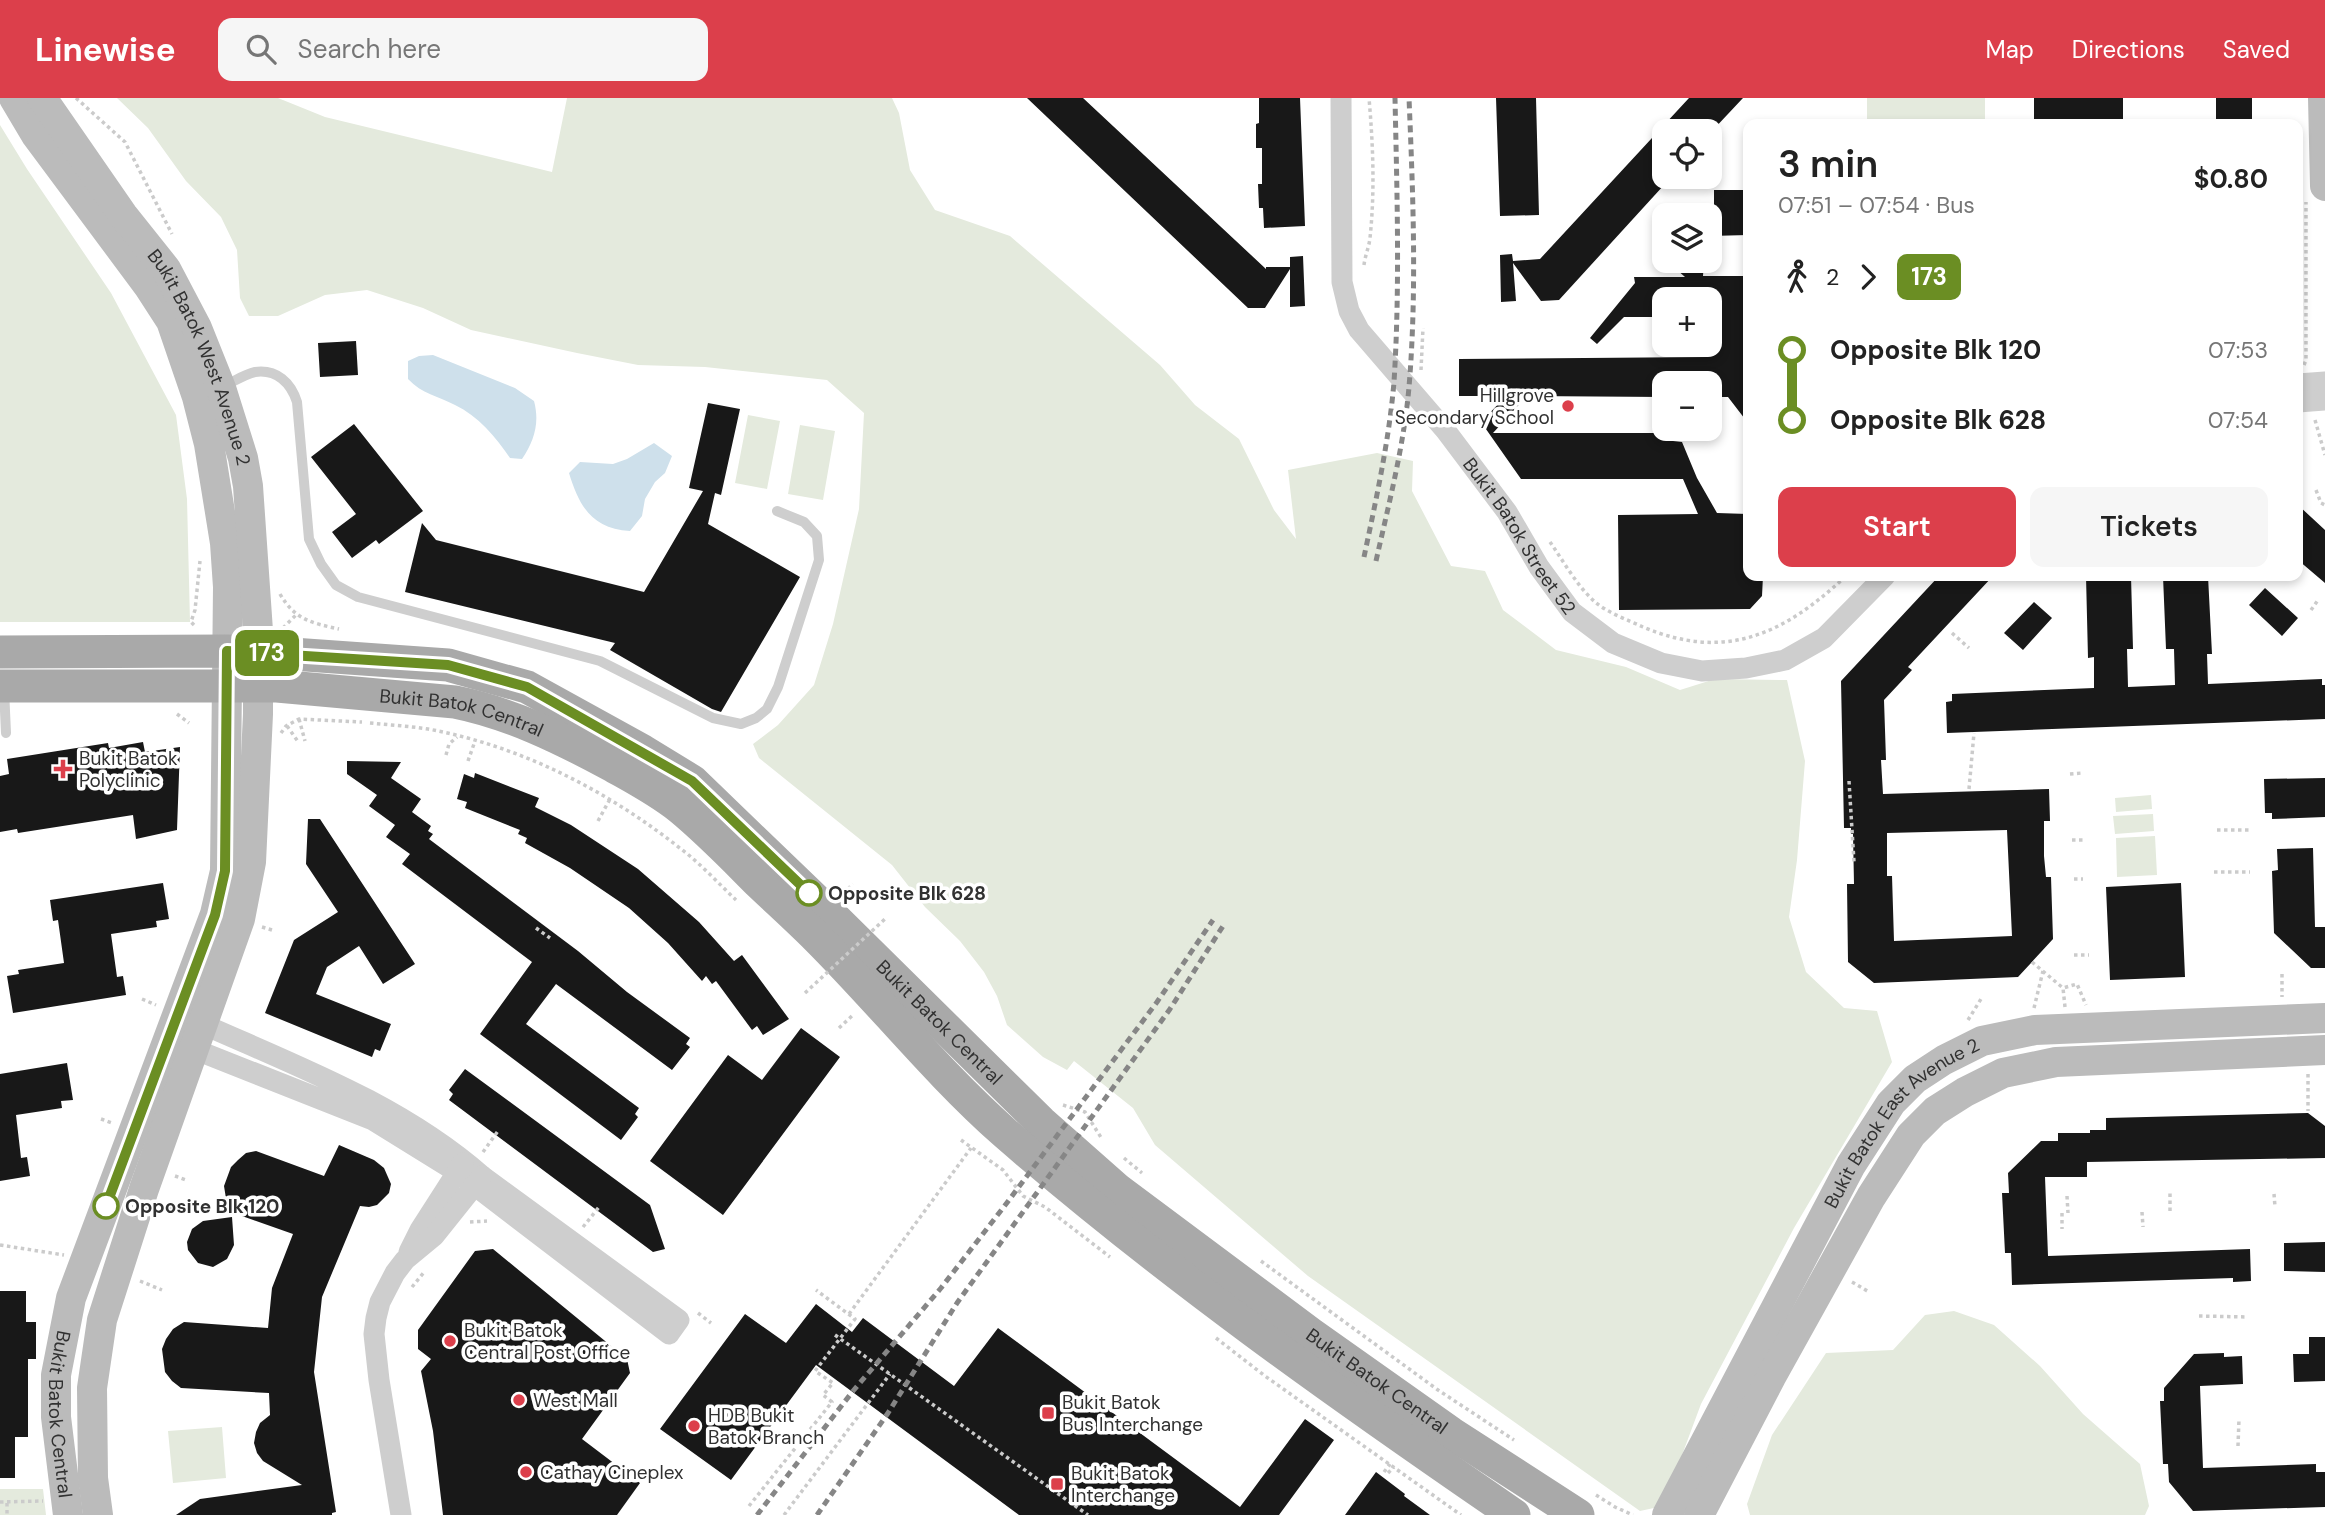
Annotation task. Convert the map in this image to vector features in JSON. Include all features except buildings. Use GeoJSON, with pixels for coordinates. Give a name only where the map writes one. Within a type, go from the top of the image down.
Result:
{"type":"FeatureCollection","features":[{"type":"Feature","properties":{"kind":"main road","name":"Bukit Batok West Avenue 2"},"geometry":{"type":"LineString","coordinates":[[14,98],[36,135],[149,287],[171,321],[243,458],[248,486],[255,645]]}},
{"type":"Feature","properties":{"kind":"main road","name":"Bukit Batok West Avenue 2"},"geometry":{"type":"LineString","coordinates":[[42,98],[123,215],[166,269],[197,328],[209,392]]}},
{"type":"Feature","properties":{"kind":"main road"},"geometry":{"type":"LineString","coordinates":[[2316,190],[2323,98]]}},
{"type":"Feature","properties":{"kind":"main road"},"geometry":{"type":"LineString","coordinates":[[0,652],[255,645]]}},
{"type":"Feature","properties":{"kind":"main road","name":"Bukit Batok Central"},"geometry":{"type":"LineString","coordinates":[[98,1515],[93,1478],[93,1380],[102,1320],[104,1257],[185,1031],[246,896],[251,862],[243,686],[255,645],[448,665],[527,687],[692,781],[826,910],[1029,1124],[1086,1199],[1265,1331],[1387,1428],[1514,1515]]}},
{"type":"Feature","properties":{"kind":"main road"},"geometry":{"type":"LineString","coordinates":[[2,686],[243,686]]}},
{"type":"Feature","properties":{"kind":"main road","name":"Bukit Batok Central"},"geometry":{"type":"LineString","coordinates":[[243,686],[455,702],[483,708],[560,737],[633,777],[677,806],[724,846],[816,937],[919,1049],[1029,1124]]}},
{"type":"Feature","properties":{"kind":"main road","name":"Bukit Batok East Avenue 2"},"geometry":{"type":"LineString","coordinates":[[1699,1515],[1771,1377],[1871,1197],[1911,1135],[1936,1111],[1965,1092],[2003,1073],[2056,1062],[2255,1037],[2325,1018]]}},
{"type":"Feature","properties":{"kind":"main road","name":"Bukit Batok East Avenue 2"},"geometry":{"type":"LineString","coordinates":[[1667,1515],[1851,1165],[1891,1103],[1915,1079],[1944,1060],[1983,1041],[2035,1030],[2255,1037],[2321,1063]]}},
{"type":"Feature","properties":{"kind":"main road","name":"Bukit Batok Central"},"geometry":{"type":"LineString","coordinates":[[67,1507],[55,1410],[55,1375],[71,1298],[104,1257]]}},
{"type":"Feature","properties":{"kind":"main road","name":"Bukit Batok Central"},"geometry":{"type":"LineString","coordinates":[[1265,1331],[1585,1504]]}},
{"type":"Feature","properties":{"kind":"street","name":"Bukit Batok Street 52"},"geometry":{"type":"LineString","coordinates":[[1341,98],[1342,282],[1349,311],[1359,330],[1446,431],[1507,512],[1539,567],[1572,612],[1613,643],[1661,663],[1702,671],[1746,668],[1784,660],[1824,638],[1880,581]]}},
{"type":"Feature","properties":{"kind":"street","name":"Bukit Batok Street 52"},"geometry":{"type":"LineString","coordinates":[[1354,98],[1356,281],[1363,306],[1371,321],[1458,422],[1519,505],[1551,559],[1583,602],[1621,631],[1665,650],[1703,656],[1745,654],[1779,646],[1815,626],[1860,581]]}},
{"type":"Feature","properties":{"kind":"street"},"geometry":{"type":"LineString","coordinates":[[2303,385],[2323,391]]}},
{"type":"Feature","properties":{"kind":"street"},"geometry":{"type":"LineString","coordinates":[[2303,400],[2323,391]]}},
{"type":"Feature","properties":{"kind":"street"},"geometry":{"type":"LineString","coordinates":[[185,1031],[330,1081],[379,1106],[472,1170],[674,1327]]}},
{"type":"Feature","properties":{"kind":"street"},"geometry":{"type":"LineString","coordinates":[[400,1514],[374,1334],[383,1294],[420,1230],[472,1170]]}},
{"type":"Feature","properties":{"kind":"lane"},"geometry":{"type":"LineString","coordinates":[[209,392],[256,372],[278,375],[293,388],[297,402],[309,539],[321,564],[336,584],[358,597],[600,661],[713,718],[741,724],[756,718],[767,709],[778,687],[819,559],[817,536],[804,522],[777,510]]}},
{"type":"Feature","properties":{"kind":"lane"},"geometry":{"type":"LineString","coordinates":[[2,686],[6,733]]}},
{"type":"Feature","properties":{"kind":"path"},"geometry":{"type":"LineString","coordinates":[[76,98],[125,142]]}},
{"type":"Feature","properties":{"kind":"path"},"geometry":{"type":"LineString","coordinates":[[1364,274],[1363,263],[1370,241],[1373,197],[1369,98]]}},
{"type":"Feature","properties":{"kind":"path"},"geometry":{"type":"LineString","coordinates":[[2316,190],[2304,365],[2323,391],[2315,416],[2325,455]]}},
{"type":"Feature","properties":{"kind":"path"},"geometry":{"type":"LineString","coordinates":[[1420,370],[1423,328]]}},
{"type":"Feature","properties":{"kind":"path"},"geometry":{"type":"LineString","coordinates":[[1413,362],[1428,379]]}},
{"type":"Feature","properties":{"kind":"path"},"geometry":{"type":"LineString","coordinates":[[2316,490],[2321,503],[2325,505]]}},
{"type":"Feature","properties":{"kind":"path"},"geometry":{"type":"LineString","coordinates":[[1548,539],[1596,603],[1627,620],[1668,637],[1696,643],[1741,640],[1768,631],[1794,618],[1841,581]]}},
{"type":"Feature","properties":{"kind":"path"},"geometry":{"type":"LineString","coordinates":[[201,557],[191,622],[202,631]]}},
{"type":"Feature","properties":{"kind":"path"},"geometry":{"type":"LineString","coordinates":[[2311,610],[2318,600]]}},
{"type":"Feature","properties":{"kind":"path"},"geometry":{"type":"LineString","coordinates":[[255,645],[297,614]]}},
{"type":"Feature","properties":{"kind":"path"},"geometry":{"type":"LineString","coordinates":[[1952,633],[1969,648]]}},
{"type":"Feature","properties":{"kind":"path"},"geometry":{"type":"LineString","coordinates":[[299,719],[305,741]]}},
{"type":"Feature","properties":{"kind":"path"},"geometry":{"type":"LineString","coordinates":[[278,738],[286,726],[299,719],[365,722],[428,729],[458,736],[551,768],[610,799],[683,850],[738,902]]}},
{"type":"Feature","properties":{"kind":"path"},"geometry":{"type":"LineString","coordinates":[[286,726],[299,743]]}},
{"type":"Feature","properties":{"kind":"path"},"geometry":{"type":"LineString","coordinates":[[1969,789],[1974,733]]}},
{"type":"Feature","properties":{"kind":"path"},"geometry":{"type":"LineString","coordinates":[[446,755],[449,744],[458,736]]}},
{"type":"Feature","properties":{"kind":"path"},"geometry":{"type":"LineString","coordinates":[[468,761],[475,741]]}},
{"type":"Feature","properties":{"kind":"path"},"geometry":{"type":"LineString","coordinates":[[2070,774],[2082,773]]}},
{"type":"Feature","properties":{"kind":"path"},"geometry":{"type":"LineString","coordinates":[[1849,780],[1854,862]]}},
{"type":"Feature","properties":{"kind":"path"},"geometry":{"type":"LineString","coordinates":[[598,821],[610,799]]}},
{"type":"Feature","properties":{"kind":"path"},"geometry":{"type":"LineString","coordinates":[[2217,830],[2249,830]]}},
{"type":"Feature","properties":{"kind":"path"},"geometry":{"type":"LineString","coordinates":[[2072,841],[2083,840]]}},
{"type":"Feature","properties":{"kind":"path"},"geometry":{"type":"LineString","coordinates":[[2214,872],[2250,872]]}},
{"type":"Feature","properties":{"kind":"path"},"geometry":{"type":"LineString","coordinates":[[2074,879],[2083,879]]}},
{"type":"Feature","properties":{"kind":"path"},"geometry":{"type":"LineString","coordinates":[[805,993],[886,918]]}},
{"type":"Feature","properties":{"kind":"path"},"geometry":{"type":"LineString","coordinates":[[264,919],[262,928],[272,930]]}},
{"type":"Feature","properties":{"kind":"path"},"geometry":{"type":"LineString","coordinates":[[536,928],[550,938]]}},
{"type":"Feature","properties":{"kind":"path"},"geometry":{"type":"LineString","coordinates":[[2074,955],[2089,955]]}},
{"type":"Feature","properties":{"kind":"path"},"geometry":{"type":"LineString","coordinates":[[2032,962],[2063,988],[2065,1012]]}},
{"type":"Feature","properties":{"kind":"path"},"geometry":{"type":"LineString","coordinates":[[2032,1013],[2043,971]]}},
{"type":"Feature","properties":{"kind":"path"},"geometry":{"type":"LineString","coordinates":[[2063,988],[2077,984],[2082,998]]}},
{"type":"Feature","properties":{"kind":"path"},"geometry":{"type":"LineString","coordinates":[[142,999],[147,1001]]}},
{"type":"Feature","properties":{"kind":"path"},"geometry":{"type":"LineString","coordinates":[[1966,1022],[1981,999]]}},
{"type":"Feature","properties":{"kind":"path"},"geometry":{"type":"LineString","coordinates":[[2308,1111],[2308,1078],[2321,1063]]}},
{"type":"Feature","properties":{"kind":"path"},"geometry":{"type":"LineString","coordinates":[[1029,1124],[1085,1112],[1101,1139],[1111,1147]]}},
{"type":"Feature","properties":{"kind":"path"},"geometry":{"type":"LineString","coordinates":[[472,1170],[498,1131]]}},
{"type":"Feature","properties":{"kind":"path"},"geometry":{"type":"LineString","coordinates":[[849,1314],[971,1148],[961,1140]]}},
{"type":"Feature","properties":{"kind":"path"},"geometry":{"type":"LineString","coordinates":[[1121,1155],[1149,1179]]}},
{"type":"Feature","properties":{"kind":"path"},"geometry":{"type":"LineString","coordinates":[[180,1177],[186,1180]]}},
{"type":"Feature","properties":{"kind":"path"},"geometry":{"type":"LineString","coordinates":[[2170,1211],[2171,1192]]}},
{"type":"Feature","properties":{"kind":"path"},"geometry":{"type":"LineString","coordinates":[[2274,1194],[2275,1207]]}},
{"type":"Feature","properties":{"kind":"path"},"geometry":{"type":"LineString","coordinates":[[2062,1229],[2067,1196]]}},
{"type":"Feature","properties":{"kind":"path"},"geometry":{"type":"LineString","coordinates":[[162,1205],[188,1215]]}},
{"type":"Feature","properties":{"kind":"path"},"geometry":{"type":"LineString","coordinates":[[581,1229],[599,1207]]}},
{"type":"Feature","properties":{"kind":"path"},"geometry":{"type":"LineString","coordinates":[[2142,1212],[2143,1227]]}},
{"type":"Feature","properties":{"kind":"path"},"geometry":{"type":"LineString","coordinates":[[465,1224],[477,1220],[497,1224]]}},
{"type":"Feature","properties":{"kind":"path"},"geometry":{"type":"LineString","coordinates":[[0,1245],[104,1257],[162,1290]]}},
{"type":"Feature","properties":{"kind":"path"},"geometry":{"type":"LineString","coordinates":[[1255,1257],[1438,1390],[1516,1441]]}},
{"type":"Feature","properties":{"kind":"path"},"geometry":{"type":"LineString","coordinates":[[408,1292],[430,1266]]}},
{"type":"Feature","properties":{"kind":"path"},"geometry":{"type":"LineString","coordinates":[[1844,1278],[1869,1292]]}},
{"type":"Feature","properties":{"kind":"path"},"geometry":{"type":"LineString","coordinates":[[749,1506],[832,1402],[823,1395],[833,1383],[816,1371],[855,1319],[816,1290]]}},
{"type":"Feature","properties":{"kind":"path"},"geometry":{"type":"LineString","coordinates":[[2199,1316],[2248,1317]]}},
{"type":"Feature","properties":{"kind":"path"},"geometry":{"type":"LineString","coordinates":[[1265,1331],[1392,1465],[1461,1515]]}},
{"type":"Feature","properties":{"kind":"path"},"geometry":{"type":"LineString","coordinates":[[835,1335],[1088,1515]]}},
{"type":"Feature","properties":{"kind":"path"},"geometry":{"type":"LineString","coordinates":[[784,1515],[891,1373]]}},
{"type":"Feature","properties":{"kind":"path"},"geometry":{"type":"LineString","coordinates":[[2238,1446],[2239,1419]]}},
{"type":"Feature","properties":{"kind":"path"},"geometry":{"type":"LineString","coordinates":[[1386,1473],[1392,1465]]}},
{"type":"Feature","properties":{"kind":"path"},"geometry":{"type":"LineString","coordinates":[[0,1502],[67,1507]]}},
{"type":"Feature","properties":{"kind":"path"},"geometry":{"type":"LineString","coordinates":[[6,1502],[6,1515]]}},
{"type":"Feature","properties":{"kind":"path"},"geometry":{"type":"LineString","coordinates":[[1585,1504],[1615,1507],[1633,1515]]}},
{"type":"Feature","properties":{"kind":"shaded area"},"geometry":{"type":"Polygon","coordinates":[[[117,98],[278,98],[325,117],[552,172],[567,98],[892,98],[899,113],[910,170],[935,210],[1010,236],[1160,365],[1195,405],[1239,439],[1274,510],[1296,539],[1288,470],[1377,453],[1413,461],[1412,491],[1451,566],[1485,571],[1503,610],[1556,650],[1626,667],[1680,690],[1715,679],[1787,680],[1805,761],[1797,860],[1789,917],[1806,972],[1844,1008],[1877,1011],[1892,1062],[1794,1228],[1701,1404],[1663,1506],[1640,1511],[1308,1276],[1155,1145],[1133,1108],[1074,1061],[1067,1070],[1043,1057],[1007,1025],[997,996],[984,972],[960,941],[925,907],[892,865],[759,758],[753,744],[778,725],[814,685],[833,624],[859,509],[864,413],[827,380],[705,367],[638,365],[471,330],[423,308],[367,290],[325,295],[278,316],[249,316],[240,298],[237,250],[221,217],[186,181],[148,128],[117,98]]]}},
{"type":"Feature","properties":{"kind":"shaded area"},"geometry":{"type":"Polygon","coordinates":[[[1867,98],[1985,98],[1985,119],[1867,119],[1867,98]]]}},
{"type":"Feature","properties":{"kind":"shaded area"},"geometry":{"type":"Polygon","coordinates":[[[0,125],[111,293],[176,415],[187,499],[190,622],[0,622],[0,125]]]}},
{"type":"Feature","properties":{"kind":"shaded area"},"geometry":{"type":"Polygon","coordinates":[[[748,415],[780,421],[767,489],[735,483],[748,415]]]}},
{"type":"Feature","properties":{"kind":"shaded area"},"geometry":{"type":"Polygon","coordinates":[[[800,425],[835,431],[823,500],[788,494],[800,425]]]}},
{"type":"Feature","properties":{"kind":"shaded area"},"geometry":{"type":"Polygon","coordinates":[[[2151,795],[2152,809],[2116,812],[2115,798],[2151,795]]]}},
{"type":"Feature","properties":{"kind":"shaded area"},"geometry":{"type":"Polygon","coordinates":[[[2153,814],[2154,831],[2115,834],[2113,816],[2153,814]]]}},
{"type":"Feature","properties":{"kind":"shaded area"},"geometry":{"type":"Polygon","coordinates":[[[2155,836],[2157,875],[2117,877],[2116,838],[2155,836]]]}},
{"type":"Feature","properties":{"kind":"shaded area"},"geometry":{"type":"Polygon","coordinates":[[[1954,1311],[1994,1325],[2040,1366],[2083,1414],[2140,1464],[2149,1506],[2145,1515],[1750,1515],[1747,1504],[1772,1435],[1826,1353],[1893,1350],[1925,1315],[1954,1311]]]}},
{"type":"Feature","properties":{"kind":"shaded area"},"geometry":{"type":"Polygon","coordinates":[[[222,1427],[226,1478],[173,1483],[168,1431],[222,1427]]]}},
{"type":"Feature","properties":{"kind":"shaded area"},"geometry":{"type":"Polygon","coordinates":[[[0,1489],[43,1489],[46,1515],[0,1515],[0,1489]]]}},
{"type":"Feature","properties":{"kind":"water"},"geometry":{"type":"Polygon","coordinates":[[[433,355],[515,388],[534,401],[535,432],[522,459],[510,458],[493,435],[471,415],[408,379],[408,361],[419,356],[433,355]]]}},
{"type":"Feature","properties":{"kind":"water"},"geometry":{"type":"Polygon","coordinates":[[[654,443],[672,456],[665,473],[655,482],[645,499],[642,516],[630,531],[606,526],[589,514],[577,496],[569,473],[580,462],[613,464],[654,443]]]}},
{"type":"Feature","properties":{"kind":"railway"},"geometry":{"type":"LineString","coordinates":[[1364,557],[1385,448],[1394,382],[1397,276],[1395,98]]}},
{"type":"Feature","properties":{"kind":"railway"},"geometry":{"type":"LineString","coordinates":[[1376,561],[1400,452],[1409,387],[1414,279],[1409,98]]}},
{"type":"Feature","properties":{"kind":"railway"},"geometry":{"type":"LineString","coordinates":[[757,1515],[853,1391],[941,1288],[1006,1204],[1157,1002],[1213,920]]}},
{"type":"Feature","properties":{"kind":"railway"},"geometry":{"type":"LineString","coordinates":[[817,1515],[888,1413],[957,1303],[1170,1009],[1223,926]]}},
{"type":"Feature","properties":{"kind":"bus line","name":"173"},"geometry":{"type":"LineString","coordinates":[[106,1206],[215,915],[225,871],[227,651],[448,665],[527,687],[692,781],[809,893]]}},
{"type":"Feature","properties":{"kind":"place","name":"Hillgrove Secondary School"},"geometry":{"type":"Point","coordinates":[1568,406]}},
{"type":"Feature","properties":{"kind":"place","name":"Bukit Batok Polyclinic"},"geometry":{"type":"Point","coordinates":[63,769]}},
{"type":"Feature","properties":{"kind":"place","name":"Opposite Blk 628"},"geometry":{"type":"Point","coordinates":[809,893]}},
{"type":"Feature","properties":{"kind":"place","name":"Opposite Blk 120"},"geometry":{"type":"Point","coordinates":[106,1206]}},
{"type":"Feature","properties":{"kind":"place","name":"Bukit Batok Central Post Office"},"geometry":{"type":"Point","coordinates":[450,1341]}},
{"type":"Feature","properties":{"kind":"place","name":"West Mall"},"geometry":{"type":"Point","coordinates":[519,1400]}},
{"type":"Feature","properties":{"kind":"place","name":"Bukit Batok Bus Interchange"},"geometry":{"type":"Point","coordinates":[1048,1413]}},
{"type":"Feature","properties":{"kind":"place","name":"HDB Bukit Batok Branch"},"geometry":{"type":"Point","coordinates":[694,1426]}},
{"type":"Feature","properties":{"kind":"place","name":"Cathay Cineplex"},"geometry":{"type":"Point","coordinates":[526,1472]}},
{"type":"Feature","properties":{"kind":"place","name":"Bukit Batok Interchange"},"geometry":{"type":"Point","coordinates":[1057,1484]}}]}
